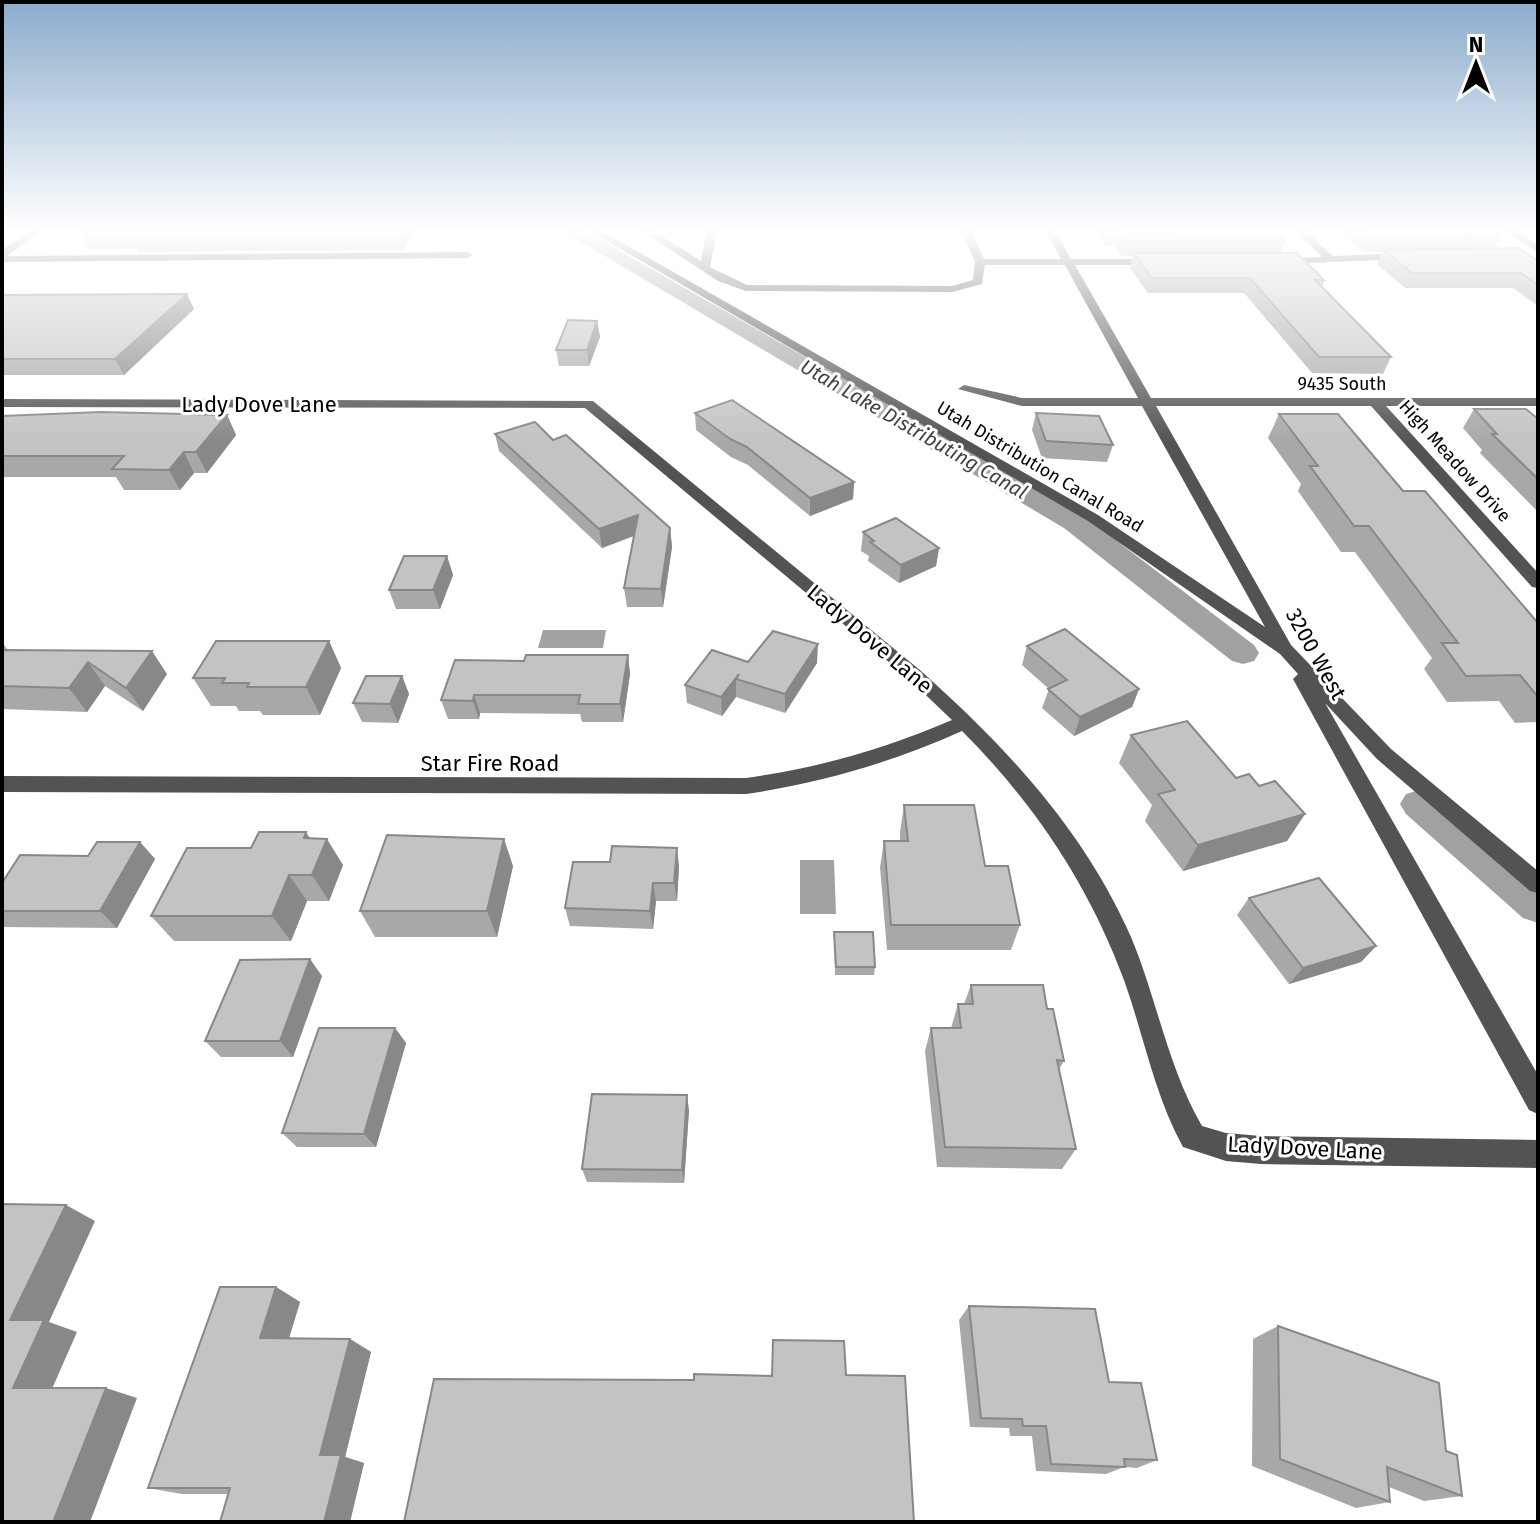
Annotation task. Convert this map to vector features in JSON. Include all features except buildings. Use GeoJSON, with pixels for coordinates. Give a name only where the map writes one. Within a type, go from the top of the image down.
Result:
{"type":"FeatureCollection","features":[{"type":"Feature","properties":{"kind":"street","name":"Utah Distribution Canal Road"},"geometry":{"type":"LineString","coordinates":[[716,301],[1093,518],[1286,650],[1384,754],[1538,884]]}},
{"type":"Feature","properties":{"kind":"street","name":"3200 West"},"geometry":{"type":"LineString","coordinates":[[1090,301],[1538,1101]]}},
{"type":"Feature","properties":{"kind":"street","name":"9435 South"},"geometry":{"type":"LineString","coordinates":[[964,389],[1022,402],[1538,402]]}},
{"type":"Feature","properties":{"kind":"street","name":"High Meadow Drive"},"geometry":{"type":"LineString","coordinates":[[1375,402],[1538,583]]}},
{"type":"Feature","properties":{"kind":"street","name":"Lady Dove Lane"},"geometry":{"type":"LineString","coordinates":[[2,403],[588,404],[967,721],[1033,791],[1070,846],[1106,909],[1137,982],[1169,1091],[1193,1137],[1226,1147],[1261,1150],[1538,1154]]}},
{"type":"Feature","properties":{"kind":"street","name":"Star Fire Road"},"geometry":{"type":"LineString","coordinates":[[2,784],[746,786],[790,781],[870,762],[967,721]]}},
{"type":"Feature","properties":{"kind":"shaded area"},"geometry":{"type":"Polygon","coordinates":[[[543,630],[606,630],[603,648],[538,648],[543,630]]]}},
{"type":"Feature","properties":{"kind":"shaded area"},"geometry":{"type":"Polygon","coordinates":[[[800,860],[834,860],[836,914],[800,914],[800,860]]]}},
{"type":"Feature","properties":{"kind":"waterway","name":"Utah Lake Distributing Canal"},"geometry":{"type":"LineString","coordinates":[[693,301],[1074,522],[1243,653]]}},
{"type":"Feature","properties":{"kind":"waterway","name":"Utah Lake Distributing Canal"},"geometry":{"type":"LineString","coordinates":[[1419,804],[1538,906]]}}]}
